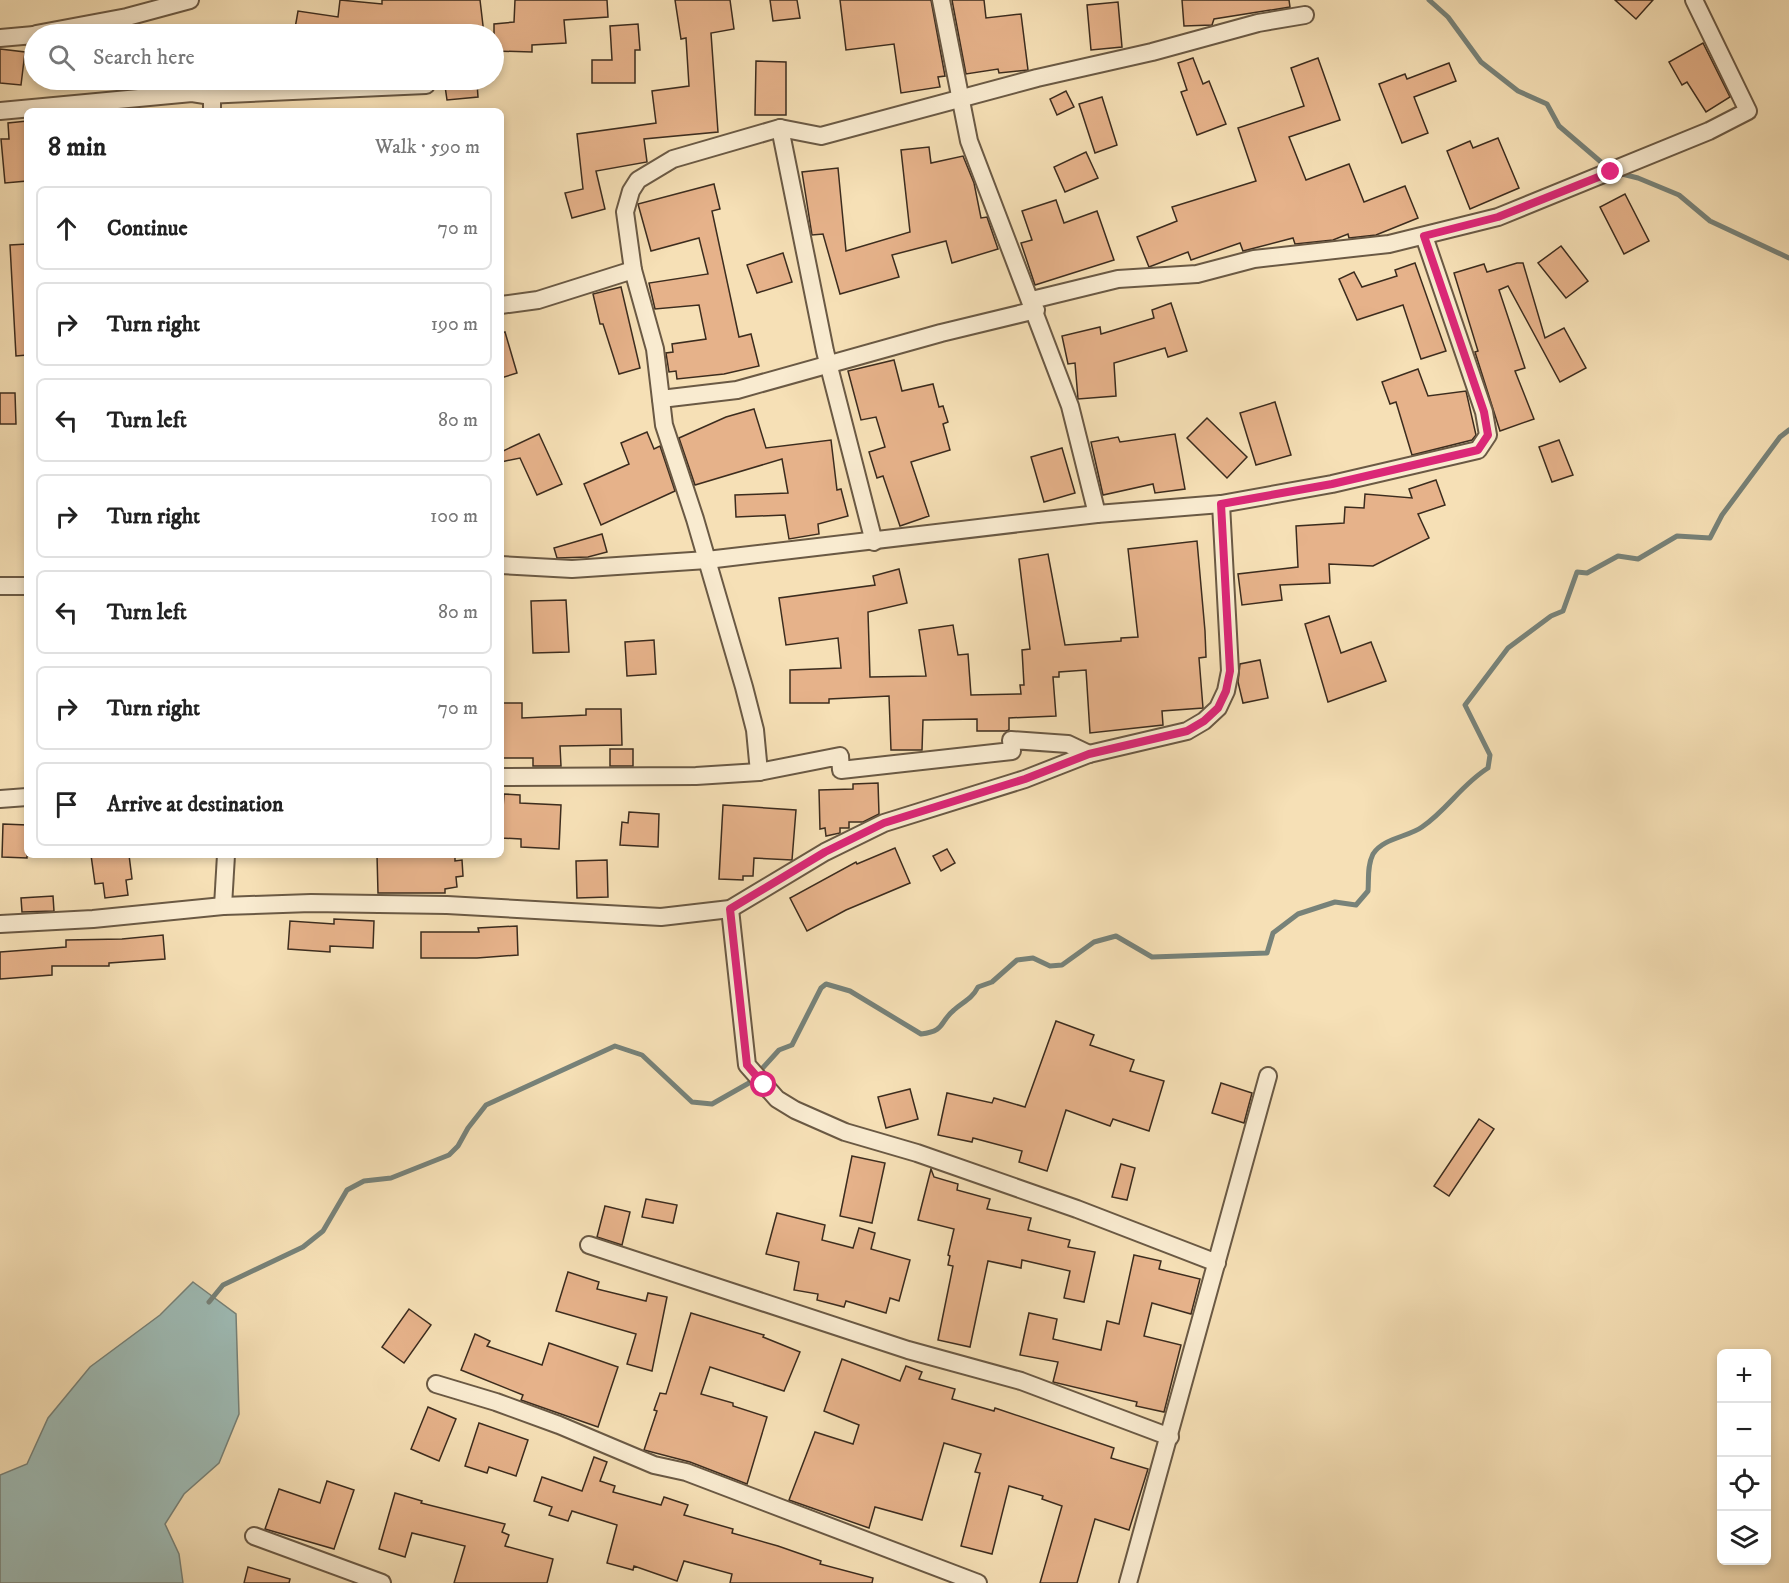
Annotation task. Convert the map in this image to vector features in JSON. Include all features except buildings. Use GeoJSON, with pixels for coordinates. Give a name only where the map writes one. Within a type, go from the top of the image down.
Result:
{"type":"FeatureCollection","features":[{"type":"Feature","properties":{"kind":"street"},"geometry":{"type":"LineString","coordinates":[[91,24],[190,0]]}},
{"type":"Feature","properties":{"kind":"street"},"geometry":{"type":"LineString","coordinates":[[941,0],[969,141],[1034,305],[1070,406],[1097,514]]}},
{"type":"Feature","properties":{"kind":"street"},"geometry":{"type":"LineString","coordinates":[[661,399],[737,390],[829,366],[1118,279],[1197,274],[1254,259],[1389,244],[1498,217],[1709,131],[1748,111],[1694,0]]}},
{"type":"Feature","properties":{"kind":"street"},"geometry":{"type":"LineString","coordinates":[[759,772],[755,730],[747,698],[707,560],[664,425],[655,349],[633,270],[625,212],[631,191],[638,180],[674,159],[780,128],[821,136],[960,98],[1258,23],[1305,15]]}},
{"type":"Feature","properties":{"kind":"street"},"geometry":{"type":"LineString","coordinates":[[0,38],[24,36]]}},
{"type":"Feature","properties":{"kind":"street"},"geometry":{"type":"LineString","coordinates":[[32,108],[192,93],[307,90]]}},
{"type":"Feature","properties":{"kind":"street"},"geometry":{"type":"LineString","coordinates":[[212,94],[212,108]]}},
{"type":"Feature","properties":{"kind":"street"},"geometry":{"type":"LineString","coordinates":[[0,111],[24,109]]}},
{"type":"Feature","properties":{"kind":"street"},"geometry":{"type":"LineString","coordinates":[[780,128],[829,366],[874,542]]}},
{"type":"Feature","properties":{"kind":"street"},"geometry":{"type":"LineString","coordinates":[[504,565],[573,569],[707,560],[1097,514],[1221,504],[1332,484],[1478,450],[1488,435],[1484,412],[1424,236]]}},
{"type":"Feature","properties":{"kind":"street"},"geometry":{"type":"LineString","coordinates":[[504,304],[538,300],[633,270]]}},
{"type":"Feature","properties":{"kind":"street"},"geometry":{"type":"LineString","coordinates":[[0,924],[93,920],[223,906],[311,903],[447,905],[661,917],[730,909],[825,852],[884,823],[1025,779],[1089,754],[1187,731],[1204,721],[1218,708],[1226,691],[1230,671],[1221,504]]}},
{"type":"Feature","properties":{"kind":"street"},"geometry":{"type":"LineString","coordinates":[[0,586],[24,586]]}},
{"type":"Feature","properties":{"kind":"street"},"geometry":{"type":"LineString","coordinates":[[504,777],[696,776],[759,772],[840,756],[841,770],[1012,751],[1011,740],[1068,744],[1089,754]]}},
{"type":"Feature","properties":{"kind":"street"},"geometry":{"type":"LineString","coordinates":[[0,799],[24,797]]}},
{"type":"Feature","properties":{"kind":"street"},"geometry":{"type":"LineString","coordinates":[[223,906],[226,858]]}},
{"type":"Feature","properties":{"kind":"street"},"geometry":{"type":"LineString","coordinates":[[730,909],[747,1065],[777,1099],[795,1110],[845,1132],[917,1153],[1077,1209],[1217,1263]]}},
{"type":"Feature","properties":{"kind":"street"},"geometry":{"type":"LineString","coordinates":[[1128,1583],[1268,1076]]}},
{"type":"Feature","properties":{"kind":"street"},"geometry":{"type":"LineString","coordinates":[[589,1245],[875,1340],[1021,1381],[1170,1437]]}},
{"type":"Feature","properties":{"kind":"street"},"geometry":{"type":"LineString","coordinates":[[436,1384],[496,1402],[654,1466],[686,1472],[978,1583]]}},
{"type":"Feature","properties":{"kind":"street"},"geometry":{"type":"LineString","coordinates":[[254,1536],[382,1583]]}},
{"type":"Feature","properties":{"kind":"water"},"geometry":{"type":"Polygon","coordinates":[[[193,1282],[236,1314],[239,1414],[219,1463],[184,1494],[165,1524],[179,1554],[183,1583],[0,1583],[0,1475],[27,1464],[48,1418],[90,1367],[160,1315],[193,1282]]]}},
{"type":"Feature","properties":{"kind":"waterway"},"geometry":{"type":"LineString","coordinates":[[1429,0],[1448,17],[1481,62],[1518,91],[1547,104],[1559,126],[1608,168]]}},
{"type":"Feature","properties":{"kind":"waterway"},"geometry":{"type":"LineString","coordinates":[[1618,173],[1638,178],[1679,195],[1710,221],[1789,258]]}},
{"type":"Feature","properties":{"kind":"waterway"},"geometry":{"type":"LineString","coordinates":[[209,1302],[223,1285],[303,1247],[323,1231],[347,1190],[364,1181],[391,1178],[449,1155],[458,1146],[468,1128],[486,1105],[615,1046],[642,1055],[692,1102],[712,1104],[749,1083],[779,1050],[792,1045],[821,988],[826,984],[850,991],[921,1034],[929,1033],[935,1031],[949,1014],[970,997],[978,987],[992,982],[1017,960],[1033,958],[1050,966],[1062,965],[1094,942],[1116,936],[1152,957],[1267,953],[1273,933],[1298,914],[1335,902],[1356,905],[1368,891],[1370,863],[1377,849],[1389,841],[1422,827],[1488,768],[1490,755],[1465,705],[1508,648],[1551,616],[1563,611],[1577,572],[1587,573],[1618,556],[1638,559],[1677,536],[1710,538],[1722,515],[1780,437],[1789,430]]}},
{"type":"Feature","properties":{"kind":"route"},"geometry":{"type":"LineString","coordinates":[[764,1085],[747,1065],[730,909],[825,852],[884,823],[1025,779],[1089,754],[1187,731],[1204,721],[1218,708],[1226,691],[1230,671],[1221,504],[1332,484],[1478,450],[1488,435],[1484,412],[1424,236],[1498,217],[1611,172]]}}]}
